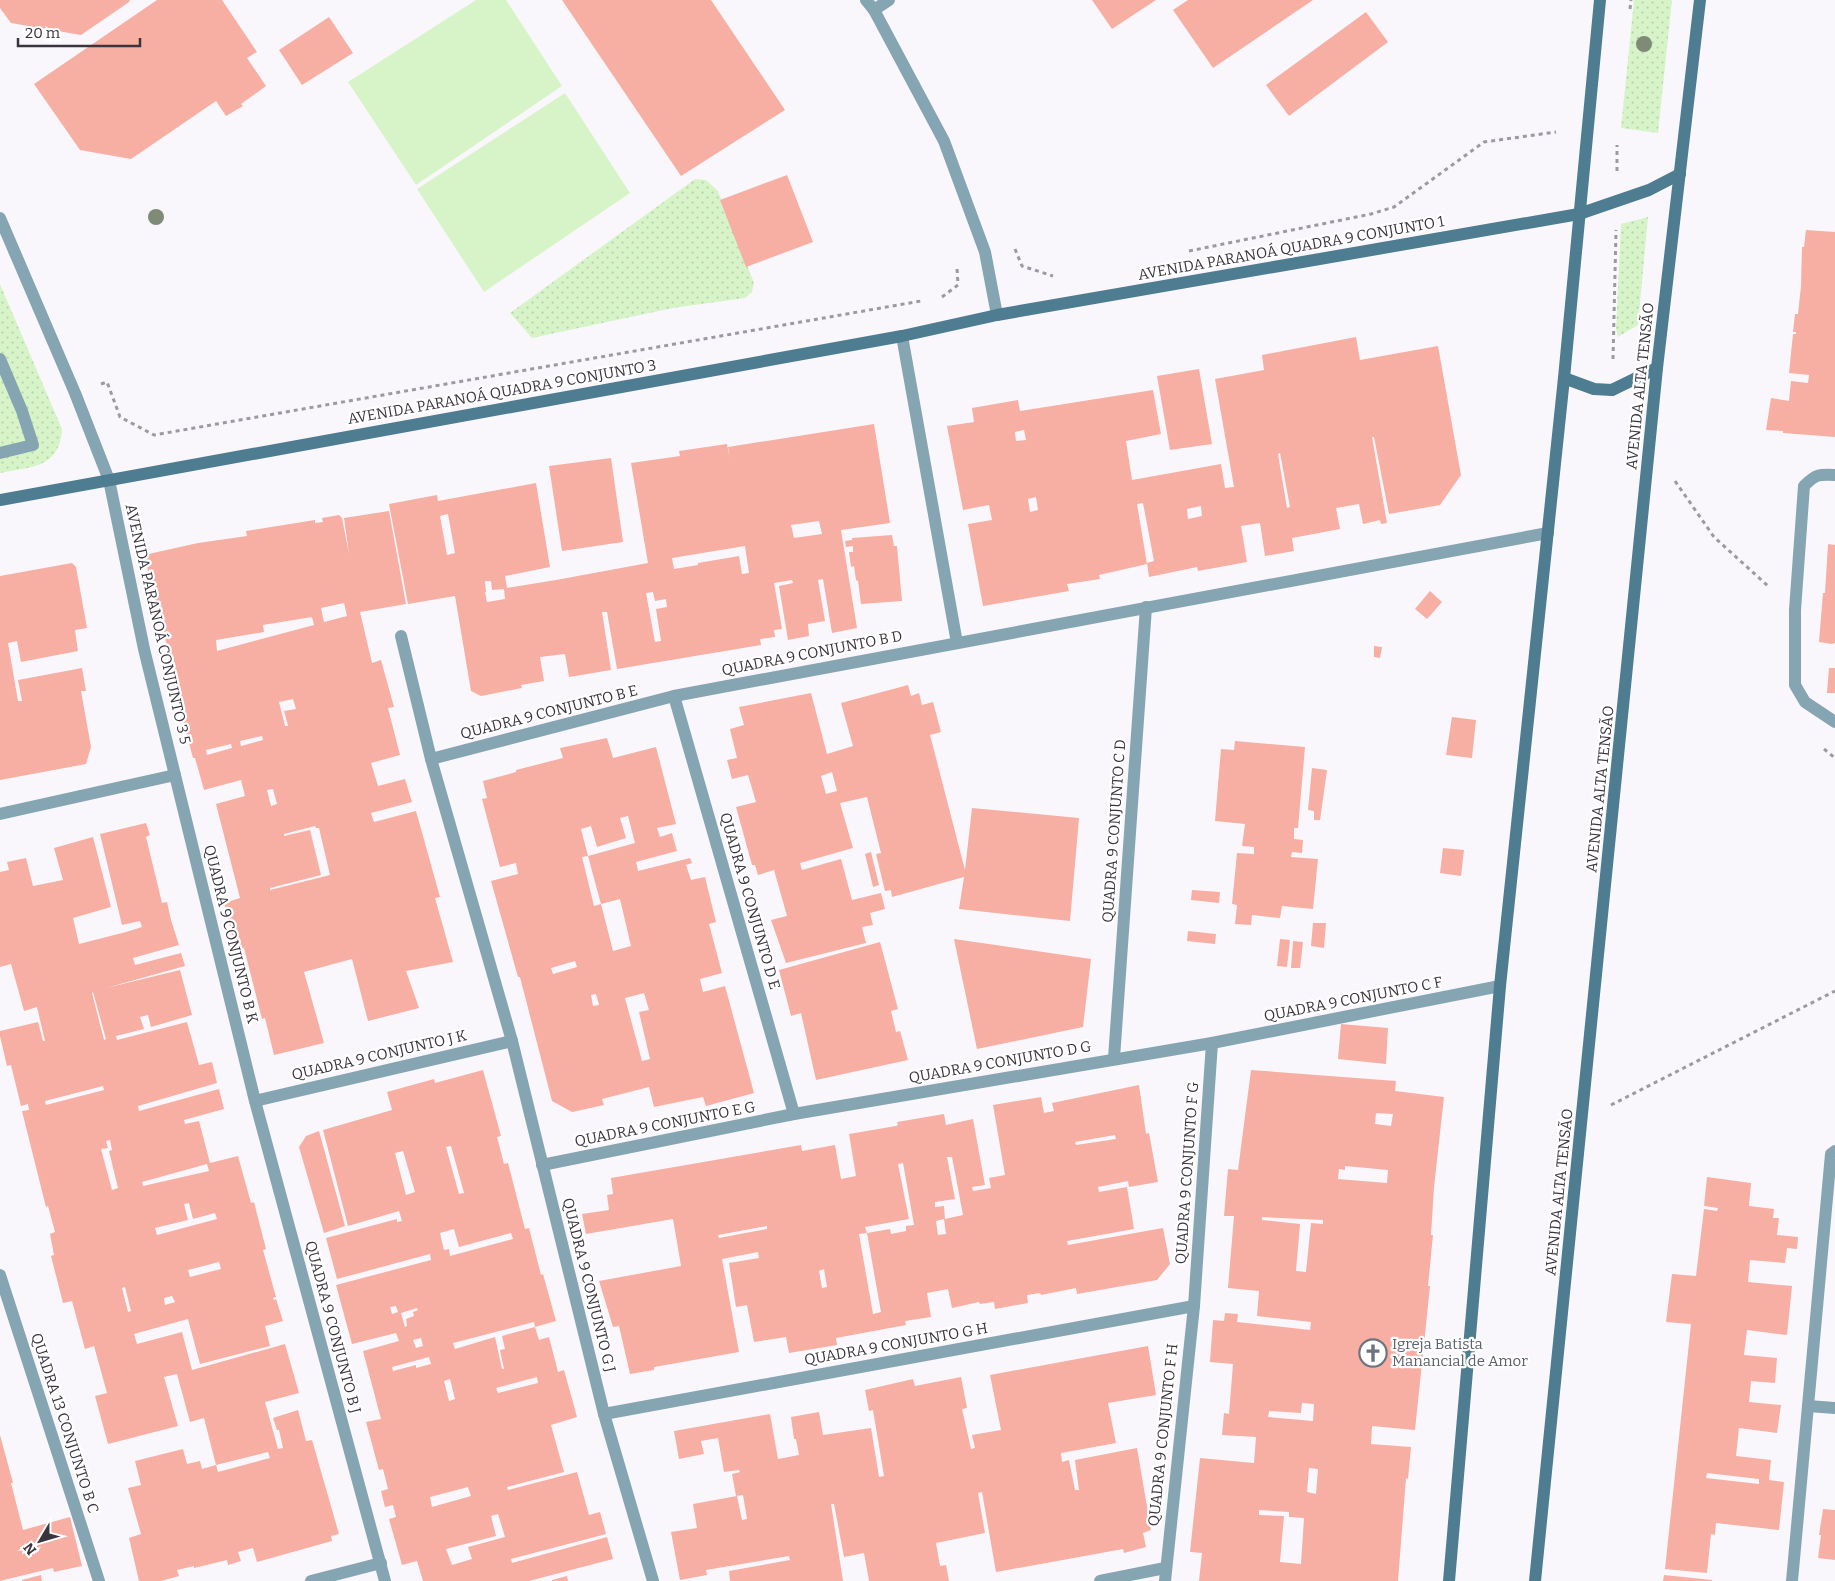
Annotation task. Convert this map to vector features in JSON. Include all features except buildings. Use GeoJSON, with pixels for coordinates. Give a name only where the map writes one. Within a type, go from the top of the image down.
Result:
{"type":"FeatureCollection","features":[{"type":"Feature","properties":{"kind":"street"},"geometry":{"type":"LineString","coordinates":[[889,0],[870,5],[944,141],[985,252],[998,315]]}},
{"type":"Feature","properties":{"kind":"street"},"geometry":{"type":"LineString","coordinates":[[1449,1581],[1500,986],[1564,378],[1600,0]]}},
{"type":"Feature","properties":{"kind":"street","name":"AVENIDA ALTA TENSÃO"},"geometry":{"type":"LineString","coordinates":[[1535,1581],[1651,446],[1657,368],[1700,0]]}},
{"type":"Feature","properties":{"kind":"street","name":"AVENIDA PARANOÁ QUADRA 9 CONJUNTO 1"},"geometry":{"type":"LineString","coordinates":[[902,336],[998,315],[1579,214],[1649,190],[1680,174]]}},
{"type":"Feature","properties":{"kind":"street","name":"AVENIDA PARANOÁ CONJUNTO 3 5"},"geometry":{"type":"LineString","coordinates":[[0,218],[76,393],[109,480],[144,649],[175,775]]}},
{"type":"Feature","properties":{"kind":"street"},"geometry":{"type":"LineString","coordinates":[[902,336],[957,642]]}},
{"type":"Feature","properties":{"kind":"street","name":"AVENIDA PARANOÁ QUADRA 9 CONJUNTO 3"},"geometry":{"type":"LineString","coordinates":[[0,500],[902,336]]}},
{"type":"Feature","properties":{"kind":"street"},"geometry":{"type":"LineString","coordinates":[[0,358],[22,411],[33,445],[0,453]]}},
{"type":"Feature","properties":{"kind":"street"},"geometry":{"type":"LineString","coordinates":[[1564,378],[1594,389],[1612,390],[1657,368]]}},
{"type":"Feature","properties":{"kind":"street"},"geometry":{"type":"LineString","coordinates":[[1835,475],[1819,474],[1812,477],[1804,486],[1794,610],[1794,684],[1805,702],[1835,722]]}},
{"type":"Feature","properties":{"kind":"street","name":"QUADRA 9 CONJUNTO B D"},"geometry":{"type":"LineString","coordinates":[[674,696],[1548,533]]}},
{"type":"Feature","properties":{"kind":"street","name":"QUADRA 9 CONJUNTO C D"},"geometry":{"type":"LineString","coordinates":[[1114,1058],[1146,607]]}},
{"type":"Feature","properties":{"kind":"street","name":"QUADRA 9 CONJUNTO G J"},"geometry":{"type":"LineString","coordinates":[[401,636],[431,759],[512,1041],[604,1414],[653,1581]]}},
{"type":"Feature","properties":{"kind":"street","name":"QUADRA 9 CONJUNTO B E"},"geometry":{"type":"LineString","coordinates":[[431,759],[674,696]]}},
{"type":"Feature","properties":{"kind":"street","name":"QUADRA 9 CONJUNTO D E"},"geometry":{"type":"LineString","coordinates":[[674,696],[794,1114]]}},
{"type":"Feature","properties":{"kind":"street"},"geometry":{"type":"LineString","coordinates":[[0,814],[175,775]]}},
{"type":"Feature","properties":{"kind":"street","name":"QUADRA 9 CONJUNTO B K"},"geometry":{"type":"LineString","coordinates":[[175,775],[255,1100]]}},
{"type":"Feature","properties":{"kind":"street","name":"QUADRA 9 CONJUNTO C F"},"geometry":{"type":"LineString","coordinates":[[1212,1043],[1500,986]]}},
{"type":"Feature","properties":{"kind":"street","name":"QUADRA 9 CONJUNTO J K"},"geometry":{"type":"LineString","coordinates":[[255,1100],[512,1041]]}},
{"type":"Feature","properties":{"kind":"street","name":"QUADRA 9 CONJUNTO D G"},"geometry":{"type":"LineString","coordinates":[[794,1114],[1114,1058],[1212,1043]]}},
{"type":"Feature","properties":{"kind":"street","name":"QUADRA 9 CONJUNTO F G"},"geometry":{"type":"LineString","coordinates":[[1194,1306],[1212,1043]]}},
{"type":"Feature","properties":{"kind":"street","name":"QUADRA 9 CONJUNTO B J"},"geometry":{"type":"LineString","coordinates":[[255,1100],[385,1581]]}},
{"type":"Feature","properties":{"kind":"street","name":"QUADRA 9 CONJUNTO E G"},"geometry":{"type":"LineString","coordinates":[[542,1165],[794,1114]]}},
{"type":"Feature","properties":{"kind":"street"},"geometry":{"type":"LineString","coordinates":[[1792,1581],[1831,1154],[1835,1151]]}},
{"type":"Feature","properties":{"kind":"street","name":"QUADRA 13 CONJUNTO B C"},"geometry":{"type":"LineString","coordinates":[[0,1276],[99,1581]]}},
{"type":"Feature","properties":{"kind":"street","name":"QUADRA 9 CONJUNTO G H"},"geometry":{"type":"LineString","coordinates":[[604,1414],[1194,1306]]}},
{"type":"Feature","properties":{"kind":"street","name":"QUADRA 9 CONJUNTO F H"},"geometry":{"type":"LineString","coordinates":[[1165,1581],[1194,1306]]}},
{"type":"Feature","properties":{"kind":"street"},"geometry":{"type":"LineString","coordinates":[[1808,1406],[1835,1408]]}},
{"type":"Feature","properties":{"kind":"street"},"geometry":{"type":"LineString","coordinates":[[311,1581],[381,1562]]}},
{"type":"Feature","properties":{"kind":"street"},"geometry":{"type":"LineString","coordinates":[[1100,1581],[1165,1568]]}},
{"type":"Feature","properties":{"kind":"path"},"geometry":{"type":"LineString","coordinates":[[1180,252],[1371,214],[1394,207],[1484,142],[1556,132]]}},
{"type":"Feature","properties":{"kind":"path"},"geometry":{"type":"LineString","coordinates":[[934,298],[944,297],[958,285],[957,258],[1013,245],[1022,266],[1057,277]]}},
{"type":"Feature","properties":{"kind":"path"},"geometry":{"type":"LineString","coordinates":[[76,393],[107,382],[120,417],[154,435],[924,300]]}},
{"type":"Feature","properties":{"kind":"path"},"geometry":{"type":"LineString","coordinates":[[1651,446],[1714,537],[1794,610]]}},
{"type":"Feature","properties":{"kind":"path"},"geometry":{"type":"LineString","coordinates":[[1606,1107],[1835,991]]}},
{"type":"Feature","properties":{"kind":"green space"},"geometry":{"type":"Polygon","coordinates":[[[476,0],[506,0],[562,86],[416,185],[348,82],[476,0]]]}},
{"type":"Feature","properties":{"kind":"green space"},"geometry":{"type":"Polygon","coordinates":[[[1634,0],[1672,0],[1658,133],[1621,128],[1634,0]]]}},
{"type":"Feature","properties":{"kind":"green space"},"geometry":{"type":"Polygon","coordinates":[[[565,93],[630,193],[484,292],[417,189],[565,93]]]}},
{"type":"Feature","properties":{"kind":"green space"},"geometry":{"type":"Polygon","coordinates":[[[695,179],[706,180],[718,191],[754,283],[752,292],[745,298],[673,308],[532,338],[510,313],[695,179]]]}},
{"type":"Feature","properties":{"kind":"green space"},"geometry":{"type":"Polygon","coordinates":[[[1648,217],[1638,325],[1618,337],[1616,329],[1621,224],[1648,217]]]}},
{"type":"Feature","properties":{"kind":"green space"},"geometry":{"type":"Polygon","coordinates":[[[0,284],[62,429],[60,442],[50,458],[33,467],[0,473],[0,284]]]}},
{"type":"Feature","properties":{"kind":"place","name":"Igreja Batista Manancial de Amor"},"geometry":{"type":"Point","coordinates":[1373,1353]}}]}
